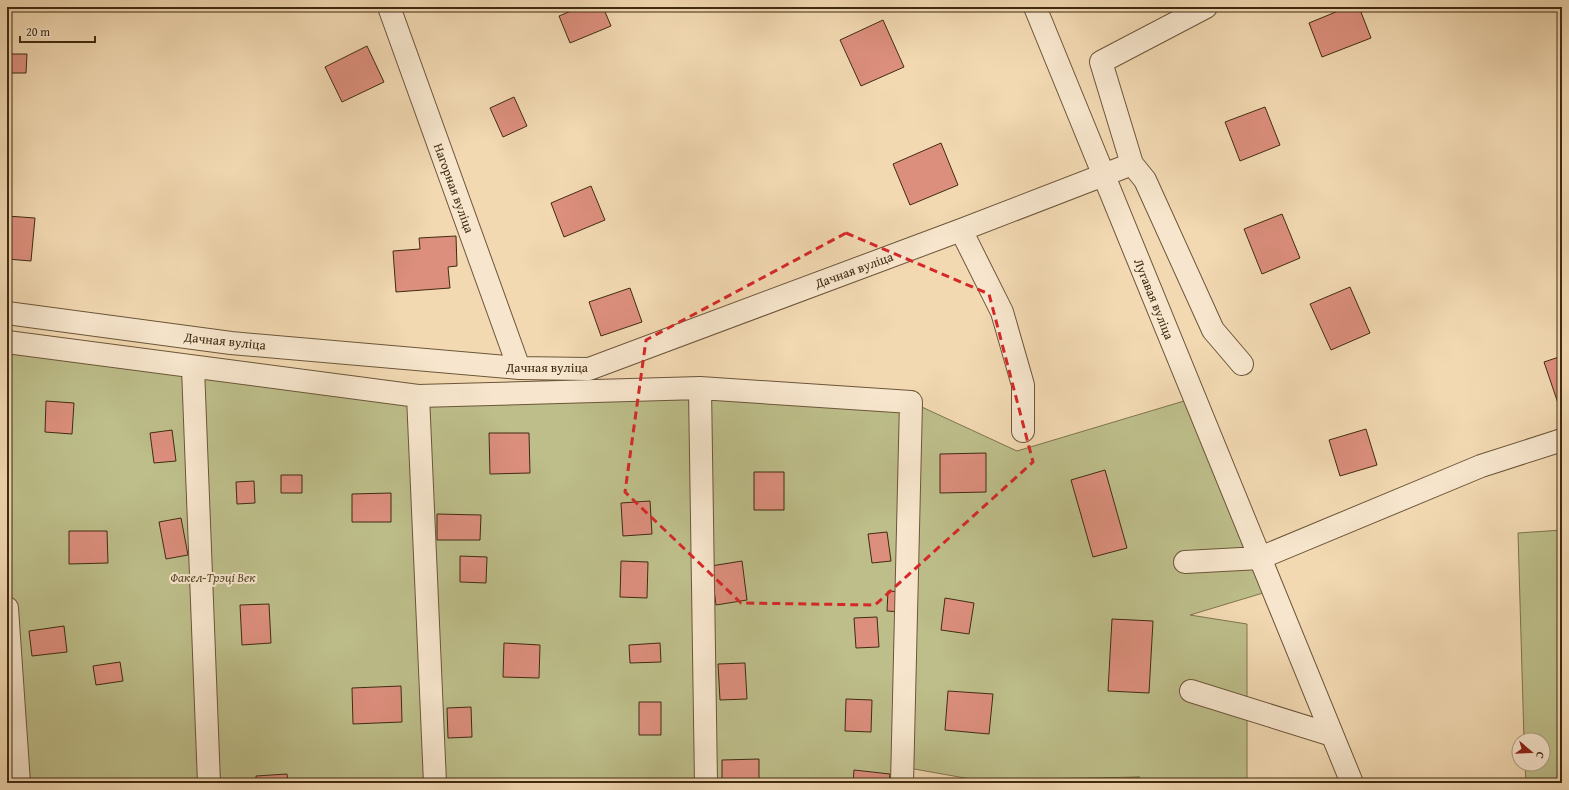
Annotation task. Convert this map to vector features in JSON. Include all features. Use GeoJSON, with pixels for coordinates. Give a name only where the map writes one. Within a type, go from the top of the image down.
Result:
{"type":"FeatureCollection","features":[{"type":"Feature","properties":{"kind":"street","name":"Нагорная вуліца"},"geometry":{"type":"LineString","coordinates":[[389,7],[519,368]]}},
{"type":"Feature","properties":{"kind":"street","name":"Лугавая вуліца"},"geometry":{"type":"LineString","coordinates":[[1035,7],[1352,783]]}},
{"type":"Feature","properties":{"kind":"street"},"geometry":{"type":"LineString","coordinates":[[1206,7],[1100,62],[1132,164],[1145,180],[1213,330],[1242,364]]}},
{"type":"Feature","properties":{"kind":"street","name":"Дачная вуліца"},"geometry":{"type":"LineString","coordinates":[[7,313],[231,343],[519,368],[589,369],[961,230],[1132,164]]}},
{"type":"Feature","properties":{"kind":"street"},"geometry":{"type":"LineString","coordinates":[[961,230],[1002,312],[1023,385],[1023,431]]}},
{"type":"Feature","properties":{"kind":"street"},"geometry":{"type":"LineString","coordinates":[[11,347],[418,396],[700,388],[911,402],[902,783]]}},
{"type":"Feature","properties":{"kind":"street"},"geometry":{"type":"LineString","coordinates":[[193,368],[209,783]]}},
{"type":"Feature","properties":{"kind":"street"},"geometry":{"type":"LineString","coordinates":[[700,388],[706,783]]}},
{"type":"Feature","properties":{"kind":"street"},"geometry":{"type":"LineString","coordinates":[[418,396],[435,783]]}},
{"type":"Feature","properties":{"kind":"street"},"geometry":{"type":"LineString","coordinates":[[1186,562],[1260,558],[1481,466],[1562,440]]}},
{"type":"Feature","properties":{"kind":"street"},"geometry":{"type":"LineString","coordinates":[[7,608],[19,783]]}},
{"type":"Feature","properties":{"kind":"street"},"geometry":{"type":"LineString","coordinates":[[1191,691],[1332,735]]}},
{"type":"Feature","properties":{"kind":"highlighted area"},"geometry":{"type":"Polygon","coordinates":[[[846,233],[989,294],[1033,462],[875,605],[741,603],[625,492],[646,340],[846,233]]]}},
{"type":"Feature","properties":{"kind":"green space","name":"Факел-Трэці Век"},"geometry":{"type":"Polygon","coordinates":[[[7,342],[418,396],[700,388],[911,402],[1017,451],[1194,398],[1273,590],[1190,615],[1247,624],[1247,783],[1051,783],[1140,777],[976,780],[903,767],[902,783],[7,783],[7,342]]]}},
{"type":"Feature","properties":{"kind":"green space"},"geometry":{"type":"Polygon","coordinates":[[[1562,530],[1562,783],[1526,783],[1525,772],[1551,772],[1551,732],[1524,732],[1518,533],[1562,530]]]}},
{"type":"Feature","properties":{"kind":"building"},"geometry":{"type":"Polygon","coordinates":[[[581,7],[603,7],[611,26],[570,43],[559,16],[581,7]]]}},
{"type":"Feature","properties":{"kind":"building"},"geometry":{"type":"Polygon","coordinates":[[[1348,7],[1359,7],[1371,38],[1322,57],[1309,23],[1348,7]]]}},
{"type":"Feature","properties":{"kind":"building"},"geometry":{"type":"Polygon","coordinates":[[[883,20],[904,67],[861,86],[840,40],[883,20]]]}},
{"type":"Feature","properties":{"kind":"building"},"geometry":{"type":"Polygon","coordinates":[[[367,46],[384,82],[342,102],[325,67],[367,46]]]}},
{"type":"Feature","properties":{"kind":"building"},"geometry":{"type":"Polygon","coordinates":[[[7,54],[27,54],[26,73],[7,73],[7,54]]]}},
{"type":"Feature","properties":{"kind":"building"},"geometry":{"type":"Polygon","coordinates":[[[514,97],[527,126],[503,137],[490,108],[514,97]]]}},
{"type":"Feature","properties":{"kind":"building"},"geometry":{"type":"Polygon","coordinates":[[[1265,107],[1280,145],[1240,161],[1225,122],[1265,107]]]}},
{"type":"Feature","properties":{"kind":"building"},"geometry":{"type":"Polygon","coordinates":[[[941,143],[958,185],[910,205],[893,164],[941,143]]]}},
{"type":"Feature","properties":{"kind":"building"},"geometry":{"type":"Polygon","coordinates":[[[591,186],[605,220],[564,237],[551,203],[591,186]]]}},
{"type":"Feature","properties":{"kind":"building"},"geometry":{"type":"Polygon","coordinates":[[[1282,214],[1300,258],[1262,274],[1244,229],[1282,214]]]}},
{"type":"Feature","properties":{"kind":"building"},"geometry":{"type":"Polygon","coordinates":[[[7,216],[35,218],[31,261],[7,259],[7,216]]]}},
{"type":"Feature","properties":{"kind":"building"},"geometry":{"type":"Polygon","coordinates":[[[456,236],[457,266],[448,267],[450,288],[396,292],[393,251],[420,249],[419,238],[456,236]]]}},
{"type":"Feature","properties":{"kind":"building"},"geometry":{"type":"Polygon","coordinates":[[[1350,287],[1370,333],[1331,350],[1310,304],[1350,287]]]}},
{"type":"Feature","properties":{"kind":"building"},"geometry":{"type":"Polygon","coordinates":[[[630,288],[642,322],[601,336],[589,302],[630,288]]]}},
{"type":"Feature","properties":{"kind":"building"},"geometry":{"type":"Polygon","coordinates":[[[1562,356],[1562,415],[1544,362],[1562,356]]]}},
{"type":"Feature","properties":{"kind":"building"},"geometry":{"type":"Polygon","coordinates":[[[46,401],[74,403],[72,434],[45,432],[46,401]]]}},
{"type":"Feature","properties":{"kind":"building"},"geometry":{"type":"Polygon","coordinates":[[[1366,429],[1377,465],[1340,476],[1329,440],[1366,429]]]}},
{"type":"Feature","properties":{"kind":"building"},"geometry":{"type":"Polygon","coordinates":[[[172,430],[176,461],[154,463],[150,433],[172,430]]]}},
{"type":"Feature","properties":{"kind":"building"},"geometry":{"type":"Polygon","coordinates":[[[489,433],[529,433],[530,473],[490,474],[489,433]]]}},
{"type":"Feature","properties":{"kind":"building"},"geometry":{"type":"Polygon","coordinates":[[[986,453],[986,492],[940,493],[940,454],[986,453]]]}},
{"type":"Feature","properties":{"kind":"building"},"geometry":{"type":"Polygon","coordinates":[[[1105,470],[1127,548],[1093,557],[1071,480],[1105,470]]]}},
{"type":"Feature","properties":{"kind":"building"},"geometry":{"type":"Polygon","coordinates":[[[754,472],[784,472],[784,510],[754,510],[754,472]]]}},
{"type":"Feature","properties":{"kind":"building"},"geometry":{"type":"Polygon","coordinates":[[[281,475],[302,475],[302,493],[281,493],[281,475]]]}},
{"type":"Feature","properties":{"kind":"building"},"geometry":{"type":"Polygon","coordinates":[[[254,481],[255,503],[237,504],[236,482],[254,481]]]}},
{"type":"Feature","properties":{"kind":"building"},"geometry":{"type":"Polygon","coordinates":[[[391,493],[391,522],[352,522],[352,494],[391,493]]]}},
{"type":"Feature","properties":{"kind":"building"},"geometry":{"type":"Polygon","coordinates":[[[650,501],[652,534],[623,536],[621,503],[650,501]]]}},
{"type":"Feature","properties":{"kind":"building"},"geometry":{"type":"Polygon","coordinates":[[[437,514],[481,515],[480,540],[437,540],[437,514]]]}},
{"type":"Feature","properties":{"kind":"building"},"geometry":{"type":"Polygon","coordinates":[[[181,518],[188,555],[166,559],[159,522],[181,518]]]}},
{"type":"Feature","properties":{"kind":"building"},"geometry":{"type":"Polygon","coordinates":[[[69,531],[107,531],[108,563],[69,564],[69,531]]]}},
{"type":"Feature","properties":{"kind":"building"},"geometry":{"type":"Polygon","coordinates":[[[887,532],[891,561],[872,563],[868,534],[887,532]]]}},
{"type":"Feature","properties":{"kind":"building"},"geometry":{"type":"Polygon","coordinates":[[[460,556],[487,557],[486,583],[460,582],[460,556]]]}},
{"type":"Feature","properties":{"kind":"building"},"geometry":{"type":"Polygon","coordinates":[[[621,561],[648,562],[647,598],[620,597],[621,561]]]}},
{"type":"Feature","properties":{"kind":"building"},"geometry":{"type":"Polygon","coordinates":[[[742,561],[747,600],[716,605],[711,566],[742,561]]]}},
{"type":"Feature","properties":{"kind":"building"},"geometry":{"type":"Polygon","coordinates":[[[888,591],[904,592],[903,612],[887,611],[888,591]]]}},
{"type":"Feature","properties":{"kind":"building"},"geometry":{"type":"Polygon","coordinates":[[[945,598],[974,603],[969,634],[941,630],[945,598]]]}},
{"type":"Feature","properties":{"kind":"building"},"geometry":{"type":"Polygon","coordinates":[[[269,604],[271,643],[242,645],[240,605],[269,604]]]}},
{"type":"Feature","properties":{"kind":"building"},"geometry":{"type":"Polygon","coordinates":[[[877,617],[879,647],[856,648],[854,618],[877,617]]]}},
{"type":"Feature","properties":{"kind":"building"},"geometry":{"type":"Polygon","coordinates":[[[1112,619],[1153,621],[1149,693],[1108,691],[1112,619]]]}},
{"type":"Feature","properties":{"kind":"building"},"geometry":{"type":"Polygon","coordinates":[[[64,626],[67,652],[32,656],[29,631],[64,626]]]}},
{"type":"Feature","properties":{"kind":"building"},"geometry":{"type":"Polygon","coordinates":[[[504,643],[540,645],[539,678],[503,677],[504,643]]]}},
{"type":"Feature","properties":{"kind":"building"},"geometry":{"type":"Polygon","coordinates":[[[660,643],[661,662],[630,663],[629,645],[660,643]]]}},
{"type":"Feature","properties":{"kind":"building"},"geometry":{"type":"Polygon","coordinates":[[[120,662],[123,681],[96,685],[93,666],[120,662]]]}},
{"type":"Feature","properties":{"kind":"building"},"geometry":{"type":"Polygon","coordinates":[[[745,663],[747,699],[720,700],[718,664],[745,663]]]}},
{"type":"Feature","properties":{"kind":"building"},"geometry":{"type":"Polygon","coordinates":[[[401,686],[402,722],[353,724],[352,688],[401,686]]]}},
{"type":"Feature","properties":{"kind":"building"},"geometry":{"type":"Polygon","coordinates":[[[948,691],[993,694],[989,734],[945,730],[948,691]]]}},
{"type":"Feature","properties":{"kind":"building"},"geometry":{"type":"Polygon","coordinates":[[[846,699],[872,700],[871,732],[845,731],[846,699]]]}},
{"type":"Feature","properties":{"kind":"building"},"geometry":{"type":"Polygon","coordinates":[[[639,702],[661,702],[661,735],[639,735],[639,702]]]}},
{"type":"Feature","properties":{"kind":"building"},"geometry":{"type":"Polygon","coordinates":[[[471,707],[472,737],[448,738],[447,708],[471,707]]]}},
{"type":"Feature","properties":{"kind":"building"},"geometry":{"type":"Polygon","coordinates":[[[759,759],[759,783],[722,783],[722,760],[759,759]]]}},
{"type":"Feature","properties":{"kind":"building"},"geometry":{"type":"Polygon","coordinates":[[[854,770],[890,774],[889,783],[853,783],[854,770]]]}},
{"type":"Feature","properties":{"kind":"building"},"geometry":{"type":"Polygon","coordinates":[[[287,774],[288,783],[256,783],[256,776],[287,774]]]}}]}
